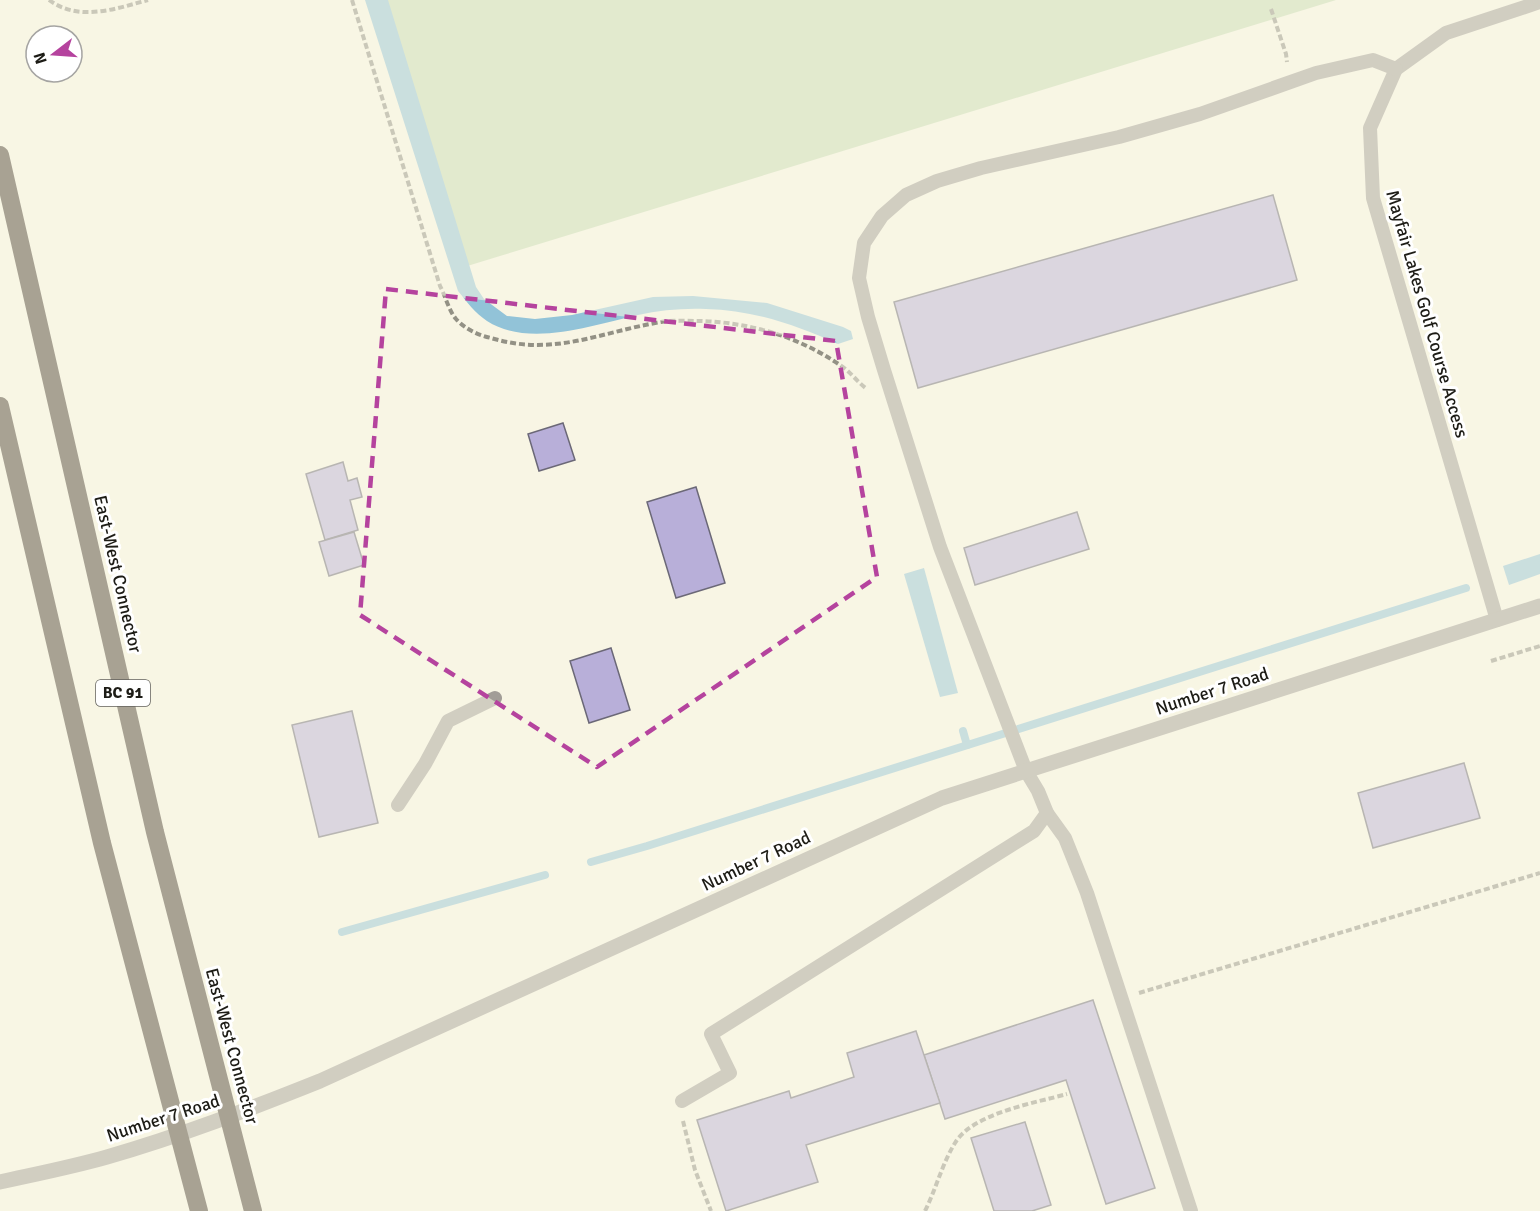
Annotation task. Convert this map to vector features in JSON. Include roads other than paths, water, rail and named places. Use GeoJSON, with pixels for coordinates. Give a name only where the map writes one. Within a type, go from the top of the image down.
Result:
{"type":"FeatureCollection","features":[{"type":"Feature","properties":{"kind":"highway","name":"East-West Connector"},"geometry":{"type":"LineString","coordinates":[[0,155],[155,832],[254,1211]]}},
{"type":"Feature","properties":{"kind":"highway","name":"BC 91"},"geometry":{"type":"LineString","coordinates":[[0,406],[102,843],[199,1211]]}},
{"type":"Feature","properties":{"kind":"street","name":"Number 7 Road"},"geometry":{"type":"LineString","coordinates":[[0,1182],[105,1157],[160,1141],[320,1081],[942,798],[1540,606]]}},
{"type":"Feature","properties":{"kind":"lane"},"geometry":{"type":"LineString","coordinates":[[1191,1211],[1087,893],[1065,838],[1047,813],[1026,771],[940,547],[868,317],[860,278],[864,243],[882,216],[906,195],[937,181],[981,168],[1119,137],[1200,114],[1316,73],[1373,60],[1396,69],[1446,33],[1540,2]]}},
{"type":"Feature","properties":{"kind":"lane","name":"Mayfair Lakes Golf Course Access"},"geometry":{"type":"LineString","coordinates":[[1396,69],[1370,128],[1373,198],[1497,620]]}},
{"type":"Feature","properties":{"kind":"lane"},"geometry":{"type":"LineString","coordinates":[[398,805],[425,764],[448,721],[472,707],[495,698]]}},
{"type":"Feature","properties":{"kind":"lane"},"geometry":{"type":"LineString","coordinates":[[682,1101],[730,1073],[711,1034],[1034,831],[1047,813]]}},
{"type":"Feature","properties":{"kind":"water"},"geometry":{"type":"Polygon","coordinates":[[[365,0],[388,0],[476,287],[484,299],[507,316],[535,319],[572,315],[653,297],[693,296],[767,303],[843,327],[851,331],[853,339],[838,344],[774,320],[741,312],[706,309],[655,312],[582,328],[541,334],[504,329],[487,321],[458,291],[365,0]]]}},
{"type":"Feature","properties":{"kind":"water"},"geometry":{"type":"Polygon","coordinates":[[[1540,554],[1540,574],[1509,585],[1503,566],[1540,554]]]}},
{"type":"Feature","properties":{"kind":"water"},"geometry":{"type":"Polygon","coordinates":[[[924,568],[958,693],[940,697],[904,574],[924,568]]]}},
{"type":"Feature","properties":{"kind":"waterway"},"geometry":{"type":"LineString","coordinates":[[591,862],[1466,588]]}},
{"type":"Feature","properties":{"kind":"waterway"},"geometry":{"type":"LineString","coordinates":[[963,731],[967,745]]}},
{"type":"Feature","properties":{"kind":"waterway"},"geometry":{"type":"LineString","coordinates":[[342,932],[545,875]]}}]}
